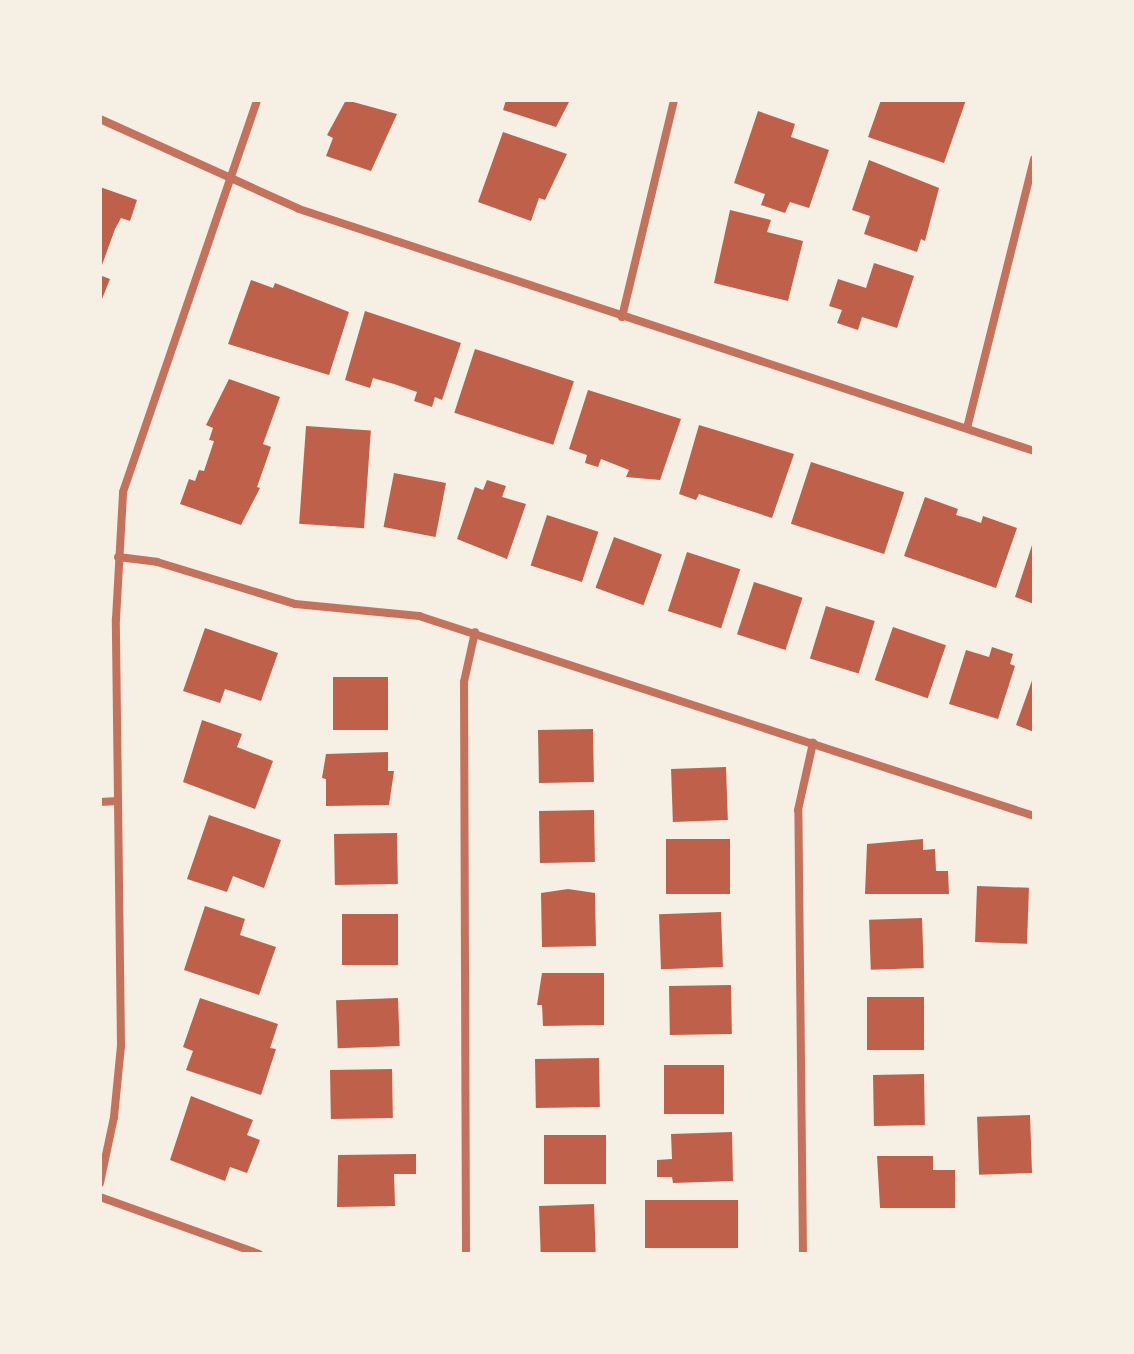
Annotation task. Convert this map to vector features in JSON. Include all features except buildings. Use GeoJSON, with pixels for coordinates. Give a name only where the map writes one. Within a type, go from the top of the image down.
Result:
{"type":"FeatureCollection","features":[{"type":"Feature","properties":{"kind":"street"},"geometry":{"type":"LineString","coordinates":[[100,1183],[121,1046],[118,557],[130,461],[257,100]]}},
{"type":"Feature","properties":{"kind":"street"},"geometry":{"type":"LineString","coordinates":[[622,317],[674,100]]}},
{"type":"Feature","properties":{"kind":"street"},"geometry":{"type":"LineString","coordinates":[[100,119],[313,214],[1034,451]]}},
{"type":"Feature","properties":{"kind":"street"},"geometry":{"type":"LineString","coordinates":[[967,428],[1034,159]]}},
{"type":"Feature","properties":{"kind":"street"},"geometry":{"type":"LineString","coordinates":[[118,557],[157,562],[283,602],[396,611],[475,632],[1034,816]]}},
{"type":"Feature","properties":{"kind":"street"},"geometry":{"type":"LineString","coordinates":[[466,1254],[464,682],[475,632]]}},
{"type":"Feature","properties":{"kind":"street"},"geometry":{"type":"LineString","coordinates":[[803,1254],[798,810],[813,743]]}},
{"type":"Feature","properties":{"kind":"street"},"geometry":{"type":"LineString","coordinates":[[100,802],[118,801]]}},
{"type":"Feature","properties":{"kind":"street"},"geometry":{"type":"LineString","coordinates":[[100,1197],[259,1254]]}}]}
